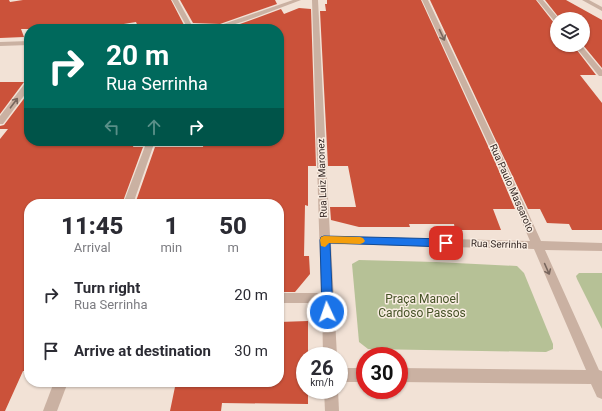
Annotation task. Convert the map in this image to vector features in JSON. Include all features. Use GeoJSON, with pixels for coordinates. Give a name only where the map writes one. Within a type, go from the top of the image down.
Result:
{"type":"FeatureCollection","features":[{"type":"Feature","properties":{"kind":"street"},"geometry":{"type":"LineString","coordinates":[[175,0],[188,24]]}},
{"type":"Feature","properties":{"kind":"street"},"geometry":{"type":"LineString","coordinates":[[229,24],[298,0]]}},
{"type":"Feature","properties":{"kind":"street","name":"Rua Luiz Maronez"},"geometry":{"type":"LineString","coordinates":[[315,0],[330,347]]}},
{"type":"Feature","properties":{"kind":"street","name":"Rua Paulo Massaroto"},"geometry":{"type":"LineString","coordinates":[[425,0],[599,377],[602,392]]}},
{"type":"Feature","properties":{"kind":"street"},"geometry":{"type":"LineString","coordinates":[[540,0],[550,12]]}},
{"type":"Feature","properties":{"kind":"street"},"geometry":{"type":"LineString","coordinates":[[585,0],[602,9]]}},
{"type":"Feature","properties":{"kind":"street"},"geometry":{"type":"LineString","coordinates":[[0,44],[24,43]]}},
{"type":"Feature","properties":{"kind":"street"},"geometry":{"type":"LineString","coordinates":[[583,52],[602,74]]}},
{"type":"Feature","properties":{"kind":"street"},"geometry":{"type":"LineString","coordinates":[[0,122],[24,91]]}},
{"type":"Feature","properties":{"kind":"street"},"geometry":{"type":"LineString","coordinates":[[130,199],[149,146]]}},
{"type":"Feature","properties":{"kind":"street","name":"Rua Serrinha"},"geometry":{"type":"LineString","coordinates":[[324,240],[602,247]]}},
{"type":"Feature","properties":{"kind":"street"},"geometry":{"type":"LineString","coordinates":[[284,298],[327,298]]}},
{"type":"Feature","properties":{"kind":"street"},"geometry":{"type":"LineString","coordinates":[[408,376],[599,377]]}},
{"type":"Feature","properties":{"kind":"street"},"geometry":{"type":"LineString","coordinates":[[50,411],[59,387]]}},
{"type":"Feature","properties":{"kind":"street"},"geometry":{"type":"LineString","coordinates":[[331,399],[332,411]]}},
{"type":"Feature","properties":{"kind":"green space","name":"Praça Manoel Cardoso Passos"},"geometry":{"type":"Polygon","coordinates":[[[359,260],[517,266],[524,273],[553,344],[553,349],[546,352],[408,350],[408,347],[365,347],[359,342],[352,264],[359,260]]]}},
{"type":"Feature","properties":{"kind":"green space"},"geometry":{"type":"Polygon","coordinates":[[[579,273],[602,273],[602,329],[577,279],[576,276],[579,273]]]}},
{"type":"Feature","properties":{"kind":"building"},"geometry":{"type":"Polygon","coordinates":[[[0,0],[9,0],[10,2],[23,0],[171,0],[183,24],[137,24],[136,22],[124,24],[24,24],[24,29],[21,29],[24,37],[0,38],[0,0]]]}},
{"type":"Feature","properties":{"kind":"building"},"geometry":{"type":"Polygon","coordinates":[[[180,0],[275,0],[277,4],[220,24],[193,23],[180,0]]]}},
{"type":"Feature","properties":{"kind":"building"},"geometry":{"type":"Polygon","coordinates":[[[327,0],[421,0],[493,157],[515,209],[493,209],[501,230],[455,230],[454,224],[409,224],[410,227],[359,227],[331,220],[330,207],[356,207],[348,166],[328,166],[320,11],[326,11],[325,4],[327,4],[327,0]]]}},
{"type":"Feature","properties":{"kind":"building"},"geometry":{"type":"Polygon","coordinates":[[[430,0],[536,0],[550,18],[550,52],[578,52],[596,75],[580,75],[602,103],[602,230],[572,230],[569,224],[547,223],[540,209],[528,209],[430,0]]]}},
{"type":"Feature","properties":{"kind":"building"},"geometry":{"type":"Polygon","coordinates":[[[545,0],[566,0],[588,12],[554,12],[545,0]]]}},
{"type":"Feature","properties":{"kind":"building"},"geometry":{"type":"Polygon","coordinates":[[[299,8],[311,9],[316,166],[308,166],[308,206],[305,205],[304,256],[309,256],[310,274],[295,292],[284,292],[284,199],[137,199],[155,147],[284,146],[284,24],[240,24],[281,9],[284,14],[299,8]]]}},
{"type":"Feature","properties":{"kind":"building"},"geometry":{"type":"Polygon","coordinates":[[[590,13],[602,20],[602,68],[589,52],[590,52],[590,13]]]}},
{"type":"Feature","properties":{"kind":"building"},"geometry":{"type":"Polygon","coordinates":[[[0,82],[24,82],[0,114],[0,82]]]}},
{"type":"Feature","properties":{"kind":"building"},"geometry":{"type":"Polygon","coordinates":[[[24,99],[24,146],[143,147],[124,199],[24,199],[24,371],[5,411],[0,411],[0,139],[8,129],[0,129],[0,126],[4,125],[24,99]]]}},
{"type":"Feature","properties":{"kind":"building"},"geometry":{"type":"Polygon","coordinates":[[[308,321],[308,347],[296,347],[296,399],[308,399],[308,404],[222,403],[221,411],[170,411],[175,387],[284,387],[284,322],[308,321]]]}},
{"type":"Feature","properties":{"kind":"slow traffic"},"geometry":{"type":"LineString","coordinates":[[325,243],[324,240],[360,241]]}},
{"type":"Feature","properties":{"kind":"route"},"geometry":{"type":"LineString","coordinates":[[327,312],[324,240],[446,243]]}}]}
